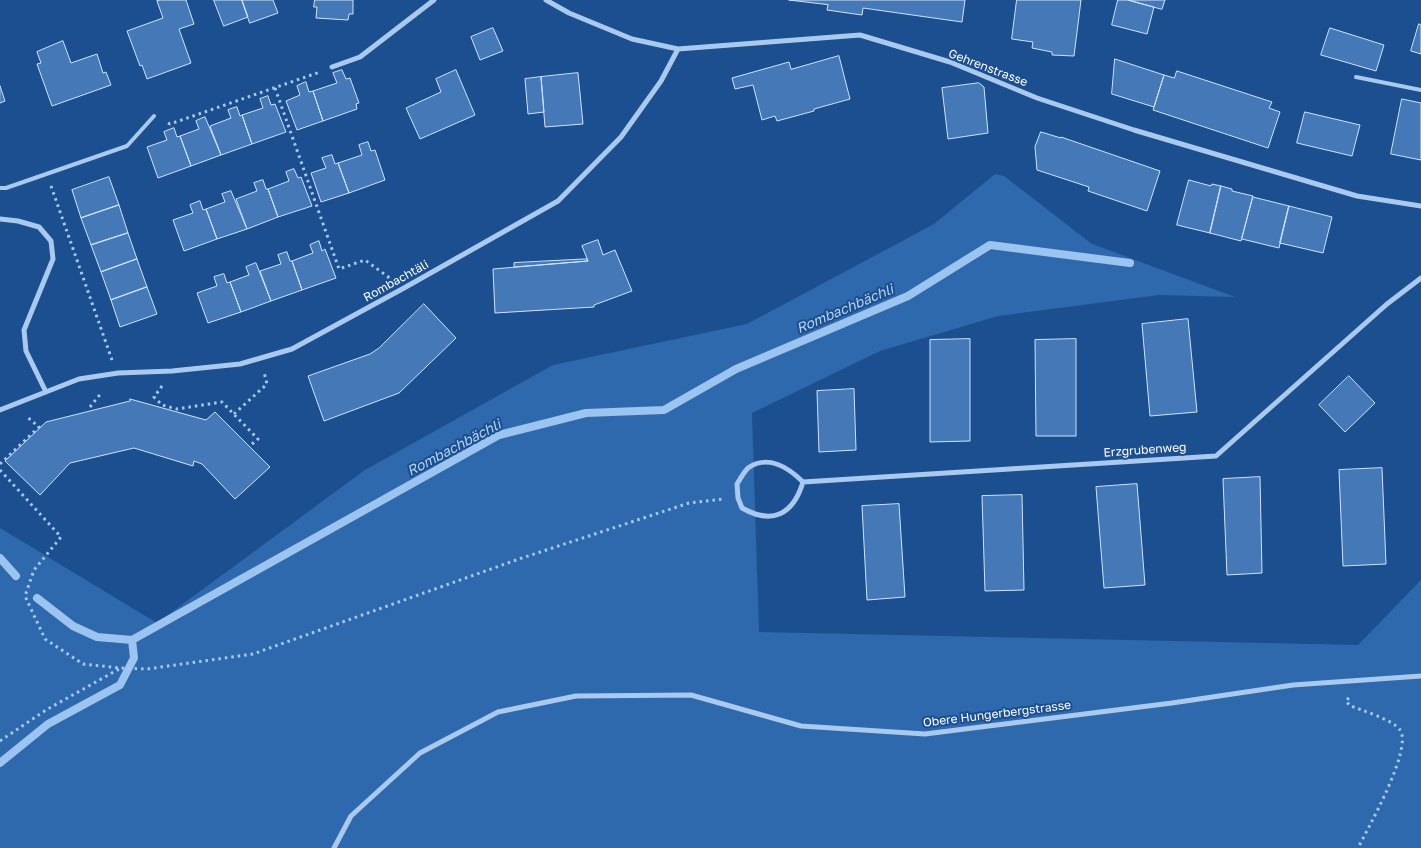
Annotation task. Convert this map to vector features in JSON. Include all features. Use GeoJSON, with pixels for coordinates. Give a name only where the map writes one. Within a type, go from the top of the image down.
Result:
{"type":"FeatureCollection","features":[{"type":"Feature","properties":{"kind":"street"},"geometry":{"type":"LineString","coordinates":[[332,67],[360,56],[434,0]]}},
{"type":"Feature","properties":{"kind":"street","name":"Gehrenstrasse"},"geometry":{"type":"LineString","coordinates":[[546,0],[569,13],[632,39],[678,49],[860,35],[950,62],[1037,98],[1134,130],[1357,196],[1421,206]]}},
{"type":"Feature","properties":{"kind":"street","name":"Rombachtäli"},"geometry":{"type":"LineString","coordinates":[[0,410],[79,380],[118,373],[182,370],[240,364],[292,349],[558,201],[620,137],[661,81],[678,49]]}},
{"type":"Feature","properties":{"kind":"street"},"geometry":{"type":"LineString","coordinates":[[0,219],[18,220],[39,227],[50,241],[53,259],[24,330],[26,351],[46,392]]}},
{"type":"Feature","properties":{"kind":"street","name":"Erzgrubenweg"},"geometry":{"type":"LineString","coordinates":[[803,482],[1216,456],[1387,304],[1421,278]]}},
{"type":"Feature","properties":{"kind":"street"},"geometry":{"type":"LineString","coordinates":[[761,462],[777,464],[791,470],[803,482],[800,493],[792,504],[782,513],[773,517],[761,516],[742,508],[736,484],[747,469],[761,462]]}},
{"type":"Feature","properties":{"kind":"street","name":"Obere Hungerbergstrasse"},"geometry":{"type":"LineString","coordinates":[[334,848],[351,816],[420,753],[498,712],[576,696],[691,695],[801,726],[925,734],[1172,703],[1293,685],[1421,676]]}},
{"type":"Feature","properties":{"kind":"lane"},"geometry":{"type":"LineString","coordinates":[[1356,77],[1421,90]]}},
{"type":"Feature","properties":{"kind":"lane"},"geometry":{"type":"LineString","coordinates":[[0,188],[127,146],[154,116]]}},
{"type":"Feature","properties":{"kind":"path"},"geometry":{"type":"LineString","coordinates":[[154,116],[170,124],[332,67]]}},
{"type":"Feature","properties":{"kind":"path"},"geometry":{"type":"LineString","coordinates":[[275,88],[339,269],[365,260],[404,288]]}},
{"type":"Feature","properties":{"kind":"path"},"geometry":{"type":"LineString","coordinates":[[58,205],[113,362]]}},
{"type":"Feature","properties":{"kind":"path"},"geometry":{"type":"LineString","coordinates":[[234,414],[267,384],[260,359]]}},
{"type":"Feature","properties":{"kind":"path"},"geometry":{"type":"LineString","coordinates":[[162,405],[178,409],[222,402],[258,439],[251,445]]}},
{"type":"Feature","properties":{"kind":"path"},"geometry":{"type":"LineString","coordinates":[[0,464],[39,427],[13,404]]}},
{"type":"Feature","properties":{"kind":"path"},"geometry":{"type":"LineString","coordinates":[[0,470],[61,537],[34,570],[25,596],[45,639],[83,664],[147,669],[253,654],[519,559],[689,503],[738,498]]}},
{"type":"Feature","properties":{"kind":"path"},"geometry":{"type":"LineString","coordinates":[[0,741],[46,710],[122,668]]}},
{"type":"Feature","properties":{"kind":"path"},"geometry":{"type":"LineString","coordinates":[[1353,696],[1346,700],[1348,705],[1378,716],[1399,728],[1403,736],[1402,748],[1394,776],[1358,848]]}},
{"type":"Feature","properties":{"kind":"shaded area"},"geometry":{"type":"Polygon","coordinates":[[[995,174],[1004,176],[1092,244],[1235,297],[1159,295],[998,316],[880,351],[752,413],[759,632],[1358,645],[1421,580],[1421,848],[0,848],[0,528],[157,623],[365,470],[553,365],[747,324],[934,224],[995,174]]]}},
{"type":"Feature","properties":{"kind":"building"},"geometry":{"type":"Polygon","coordinates":[[[186,0],[194,24],[179,29],[191,63],[147,79],[127,31],[163,18],[157,1],[186,0]]]}},
{"type":"Feature","properties":{"kind":"building"},"geometry":{"type":"Polygon","coordinates":[[[214,0],[242,0],[248,17],[224,26],[214,0]]]}},
{"type":"Feature","properties":{"kind":"building"},"geometry":{"type":"Polygon","coordinates":[[[242,0],[273,0],[278,13],[250,23],[242,0]]]}},
{"type":"Feature","properties":{"kind":"building"},"geometry":{"type":"Polygon","coordinates":[[[315,0],[353,0],[353,14],[349,14],[348,20],[316,18],[317,7],[314,7],[315,0]]]}},
{"type":"Feature","properties":{"kind":"building"},"geometry":{"type":"Polygon","coordinates":[[[789,0],[965,0],[962,22],[863,8],[862,15],[827,10],[828,5],[789,0]]]}},
{"type":"Feature","properties":{"kind":"building"},"geometry":{"type":"Polygon","coordinates":[[[1017,0],[1081,0],[1074,56],[1052,55],[1052,52],[1032,48],[1033,42],[1012,39],[1017,0]]]}},
{"type":"Feature","properties":{"kind":"building"},"geometry":{"type":"Polygon","coordinates":[[[1118,0],[1128,0],[1154,7],[1147,34],[1112,25],[1118,0]]]}},
{"type":"Feature","properties":{"kind":"building"},"geometry":{"type":"Polygon","coordinates":[[[1128,0],[1165,0],[1162,9],[1128,0]]]}},
{"type":"Feature","properties":{"kind":"building"},"geometry":{"type":"Polygon","coordinates":[[[1419,24],[1421,25],[1421,54],[1411,51],[1419,24]]]}},
{"type":"Feature","properties":{"kind":"building"},"geometry":{"type":"Polygon","coordinates":[[[493,28],[503,51],[480,60],[471,37],[493,28]]]}},
{"type":"Feature","properties":{"kind":"building"},"geometry":{"type":"Polygon","coordinates":[[[1330,28],[1384,45],[1376,71],[1321,55],[1330,28]]]}},
{"type":"Feature","properties":{"kind":"building"},"geometry":{"type":"Polygon","coordinates":[[[63,41],[71,63],[97,54],[103,73],[106,72],[111,85],[52,106],[37,64],[41,63],[37,52],[63,41]]]}},
{"type":"Feature","properties":{"kind":"building"},"geometry":{"type":"Polygon","coordinates":[[[839,56],[850,99],[777,121],[775,116],[762,120],[753,85],[735,89],[732,78],[789,62],[791,69],[839,56]]]}},
{"type":"Feature","properties":{"kind":"building"},"geometry":{"type":"Polygon","coordinates":[[[1115,59],[1164,75],[1154,107],[1112,94],[1115,59]]]}},
{"type":"Feature","properties":{"kind":"building"},"geometry":{"type":"Polygon","coordinates":[[[342,70],[346,79],[350,78],[359,103],[356,104],[357,109],[323,121],[313,91],[337,83],[333,73],[342,70]]]}},
{"type":"Feature","properties":{"kind":"building"},"geometry":{"type":"Polygon","coordinates":[[[456,70],[475,115],[420,139],[406,108],[441,92],[436,79],[456,70]]]}},
{"type":"Feature","properties":{"kind":"building"},"geometry":{"type":"Polygon","coordinates":[[[1177,71],[1272,102],[1269,108],[1280,112],[1268,148],[1153,110],[1164,75],[1174,78],[1177,71]]]}},
{"type":"Feature","properties":{"kind":"building"},"geometry":{"type":"Polygon","coordinates":[[[578,73],[583,124],[545,127],[541,77],[578,73]]]}},
{"type":"Feature","properties":{"kind":"building"},"geometry":{"type":"Polygon","coordinates":[[[541,77],[544,112],[528,114],[525,79],[541,77]]]}},
{"type":"Feature","properties":{"kind":"building"},"geometry":{"type":"Polygon","coordinates":[[[306,82],[309,92],[313,91],[323,121],[297,130],[286,101],[300,95],[297,86],[306,82]]]}},
{"type":"Feature","properties":{"kind":"building"},"geometry":{"type":"Polygon","coordinates":[[[979,83],[984,87],[988,133],[948,139],[942,88],[979,83]]]}},
{"type":"Feature","properties":{"kind":"building"},"geometry":{"type":"Polygon","coordinates":[[[0,86],[5,101],[0,103],[0,86]]]}},
{"type":"Feature","properties":{"kind":"building"},"geometry":{"type":"Polygon","coordinates":[[[268,96],[271,105],[275,104],[286,132],[252,144],[242,115],[263,108],[260,99],[268,96]]]}},
{"type":"Feature","properties":{"kind":"building"},"geometry":{"type":"Polygon","coordinates":[[[1402,99],[1421,103],[1421,160],[1391,154],[1402,99]]]}},
{"type":"Feature","properties":{"kind":"building"},"geometry":{"type":"Polygon","coordinates":[[[237,107],[240,116],[242,115],[252,144],[221,155],[210,126],[231,118],[228,110],[237,107]]]}},
{"type":"Feature","properties":{"kind":"building"},"geometry":{"type":"Polygon","coordinates":[[[1305,112],[1360,125],[1352,156],[1297,143],[1305,112]]]}},
{"type":"Feature","properties":{"kind":"building"},"geometry":{"type":"Polygon","coordinates":[[[205,117],[221,155],[191,166],[180,136],[199,129],[196,121],[205,117]]]}},
{"type":"Feature","properties":{"kind":"building"},"geometry":{"type":"Polygon","coordinates":[[[174,128],[177,137],[180,136],[191,166],[158,178],[147,147],[167,140],[164,132],[174,128]]]}},
{"type":"Feature","properties":{"kind":"building"},"geometry":{"type":"Polygon","coordinates":[[[1041,132],[1160,171],[1147,211],[1088,191],[1089,187],[1037,170],[1035,147],[1041,132]]]}},
{"type":"Feature","properties":{"kind":"building"},"geometry":{"type":"Polygon","coordinates":[[[368,142],[371,151],[375,150],[385,180],[349,193],[338,163],[362,155],[359,145],[368,142]]]}},
{"type":"Feature","properties":{"kind":"building"},"geometry":{"type":"Polygon","coordinates":[[[332,155],[335,164],[338,163],[349,193],[321,202],[311,173],[326,168],[322,158],[332,155]]]}},
{"type":"Feature","properties":{"kind":"building"},"geometry":{"type":"Polygon","coordinates":[[[294,169],[298,178],[301,177],[312,206],[278,217],[268,189],[289,181],[286,172],[294,169]]]}},
{"type":"Feature","properties":{"kind":"building"},"geometry":{"type":"Polygon","coordinates":[[[109,177],[119,205],[81,218],[72,190],[109,177]]]}},
{"type":"Feature","properties":{"kind":"building"},"geometry":{"type":"Polygon","coordinates":[[[263,180],[278,217],[247,229],[236,199],[257,191],[254,183],[263,180]]]}},
{"type":"Feature","properties":{"kind":"building"},"geometry":{"type":"Polygon","coordinates":[[[1189,180],[1211,186],[1212,184],[1221,186],[1210,233],[1177,225],[1189,180]]]}},
{"type":"Feature","properties":{"kind":"building"},"geometry":{"type":"Polygon","coordinates":[[[1221,186],[1253,196],[1241,241],[1210,233],[1221,186]]]}},
{"type":"Feature","properties":{"kind":"building"},"geometry":{"type":"Polygon","coordinates":[[[231,191],[247,229],[217,239],[206,209],[225,202],[222,194],[231,191]]]}},
{"type":"Feature","properties":{"kind":"building"},"geometry":{"type":"Polygon","coordinates":[[[1253,197],[1289,206],[1279,248],[1242,239],[1253,197]]]}},
{"type":"Feature","properties":{"kind":"building"},"geometry":{"type":"Polygon","coordinates":[[[200,201],[203,210],[206,209],[217,239],[184,251],[173,220],[193,213],[190,205],[200,201]]]}},
{"type":"Feature","properties":{"kind":"building"},"geometry":{"type":"Polygon","coordinates":[[[119,205],[128,233],[91,245],[81,218],[119,205]]]}},
{"type":"Feature","properties":{"kind":"building"},"geometry":{"type":"Polygon","coordinates":[[[1289,206],[1332,217],[1323,253],[1280,243],[1289,206]]]}},
{"type":"Feature","properties":{"kind":"building"},"geometry":{"type":"Polygon","coordinates":[[[128,233],[137,259],[101,272],[91,245],[128,233]]]}},
{"type":"Feature","properties":{"kind":"building"},"geometry":{"type":"Polygon","coordinates":[[[598,240],[603,255],[615,250],[632,291],[594,305],[594,307],[495,313],[493,269],[588,261],[582,246],[598,240]]]}},
{"type":"Feature","properties":{"kind":"building"},"geometry":{"type":"Polygon","coordinates":[[[319,241],[322,251],[325,249],[336,278],[302,290],[292,261],[313,253],[310,245],[319,241]]]}},
{"type":"Feature","properties":{"kind":"building"},"geometry":{"type":"Polygon","coordinates":[[[287,252],[302,290],[271,301],[260,271],[281,264],[278,255],[287,252]]]}},
{"type":"Feature","properties":{"kind":"building"},"geometry":{"type":"Polygon","coordinates":[[[137,259],[147,287],[111,300],[101,272],[137,259]]]}},
{"type":"Feature","properties":{"kind":"building"},"geometry":{"type":"Polygon","coordinates":[[[587,259],[588,261],[514,267],[514,263],[587,259]]]}},
{"type":"Feature","properties":{"kind":"building"},"geometry":{"type":"Polygon","coordinates":[[[256,263],[271,301],[241,312],[230,282],[249,275],[246,267],[256,263]]]}},
{"type":"Feature","properties":{"kind":"building"},"geometry":{"type":"Polygon","coordinates":[[[224,274],[227,283],[230,282],[241,312],[208,323],[197,293],[217,286],[214,277],[224,274]]]}},
{"type":"Feature","properties":{"kind":"building"},"geometry":{"type":"Polygon","coordinates":[[[147,287],[157,314],[120,327],[111,300],[147,287]]]}},
{"type":"Feature","properties":{"kind":"building"},"geometry":{"type":"Polygon","coordinates":[[[424,304],[456,338],[399,393],[324,421],[308,376],[370,354],[379,348],[424,304]]]}},
{"type":"Feature","properties":{"kind":"building"},"geometry":{"type":"Polygon","coordinates":[[[1188,319],[1197,412],[1150,416],[1142,324],[1188,319]]]}},
{"type":"Feature","properties":{"kind":"building"},"geometry":{"type":"Polygon","coordinates":[[[970,339],[970,441],[930,442],[930,340],[970,339]]]}},
{"type":"Feature","properties":{"kind":"building"},"geometry":{"type":"Polygon","coordinates":[[[1076,339],[1076,436],[1036,436],[1035,340],[1076,339]]]}},
{"type":"Feature","properties":{"kind":"building"},"geometry":{"type":"Polygon","coordinates":[[[1349,376],[1375,403],[1345,432],[1319,405],[1349,376]]]}},
{"type":"Feature","properties":{"kind":"building"},"geometry":{"type":"Polygon","coordinates":[[[854,389],[856,450],[819,452],[817,391],[854,389]]]}},
{"type":"Feature","properties":{"kind":"building"},"geometry":{"type":"Polygon","coordinates":[[[130,399],[206,420],[215,412],[270,467],[235,499],[202,464],[194,461],[193,466],[134,448],[70,463],[40,495],[5,461],[46,422],[130,401],[130,399]]]}},
{"type":"Feature","properties":{"kind":"building"},"geometry":{"type":"Polygon","coordinates":[[[1382,468],[1386,564],[1343,566],[1339,470],[1382,468]]]}},
{"type":"Feature","properties":{"kind":"building"},"geometry":{"type":"Polygon","coordinates":[[[1260,477],[1262,573],[1227,575],[1223,479],[1260,477]]]}},
{"type":"Feature","properties":{"kind":"building"},"geometry":{"type":"Polygon","coordinates":[[[1137,484],[1145,585],[1104,588],[1096,487],[1137,484]]]}},
{"type":"Feature","properties":{"kind":"building"},"geometry":{"type":"Polygon","coordinates":[[[1022,495],[1024,590],[985,591],[982,496],[1022,495]]]}},
{"type":"Feature","properties":{"kind":"building"},"geometry":{"type":"Polygon","coordinates":[[[899,504],[905,597],[867,600],[862,506],[899,504]]]}},
{"type":"Feature","properties":{"kind":"waterway","name":"Rombachbächli"},"geometry":{"type":"LineString","coordinates":[[37,598],[73,626],[97,637],[132,640],[499,435],[586,413],[664,410],[736,369],[908,296],[990,245],[1130,263]]}},
{"type":"Feature","properties":{"kind":"waterway","name":"Rombachbächli"},"geometry":{"type":"LineString","coordinates":[[0,558],[16,576]]}},
{"type":"Feature","properties":{"kind":"waterway"},"geometry":{"type":"LineString","coordinates":[[0,763],[48,724],[120,685],[134,658],[132,640]]}}]}
